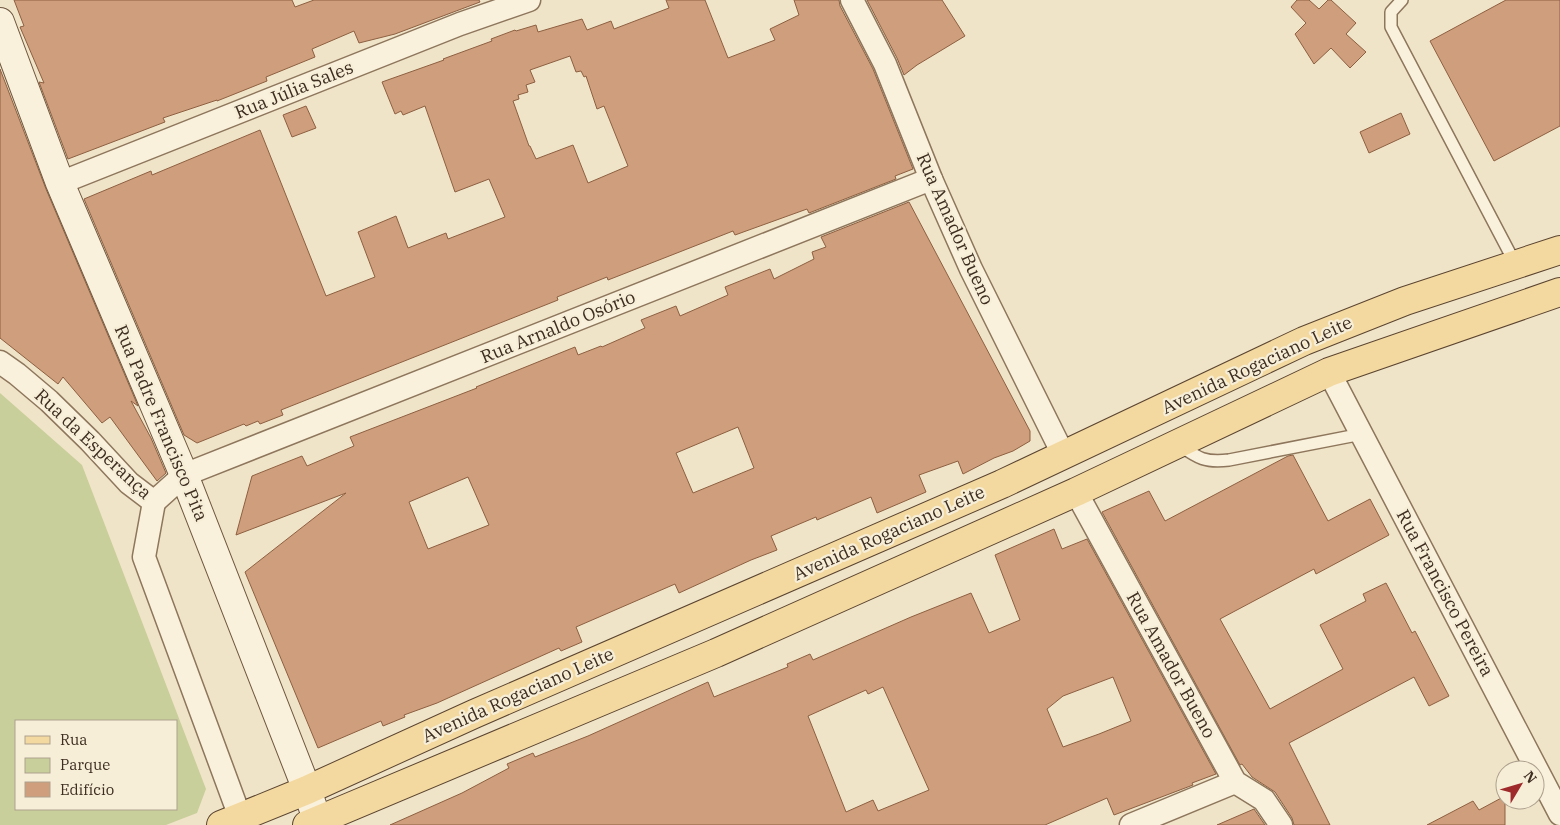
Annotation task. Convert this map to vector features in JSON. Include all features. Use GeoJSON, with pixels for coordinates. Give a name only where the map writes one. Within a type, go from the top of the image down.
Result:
{"type":"FeatureCollection","features":[{"type":"Feature","properties":{"kind":"main road","name":"Avenida Rogaciano Leite"},"geometry":{"type":"LineString","coordinates":[[231,821],[307,790],[483,710],[1064,456],[1304,341],[1405,302],[1560,250]]}},
{"type":"Feature","properties":{"kind":"main road","name":"Avenida Rogaciano Leite"},"geometry":{"type":"LineString","coordinates":[[314,823],[666,675],[1076,492],[1330,372],[1560,292]]}},
{"type":"Feature","properties":{"kind":"street","name":"Rua Júlia Sales"},"geometry":{"type":"LineString","coordinates":[[60,183],[469,21],[529,0]]}},
{"type":"Feature","properties":{"kind":"street","name":"Rua Amador Bueno"},"geometry":{"type":"LineString","coordinates":[[852,0],[885,64],[931,179],[971,269],[1064,456]]}},
{"type":"Feature","properties":{"kind":"street","name":"Rua Padre Francisco Pita"},"geometry":{"type":"LineString","coordinates":[[0,22],[60,183],[184,476],[307,790],[314,823]]}},
{"type":"Feature","properties":{"kind":"street","name":"Rua Arnaldo Osório"},"geometry":{"type":"LineString","coordinates":[[184,476],[931,179]]}},
{"type":"Feature","properties":{"kind":"street","name":"Rua da Esperança"},"geometry":{"type":"LineString","coordinates":[[0,362],[49,401],[129,483],[154,502],[184,476]]}},
{"type":"Feature","properties":{"kind":"street","name":"Rua Francisco Pereira"},"geometry":{"type":"LineString","coordinates":[[1330,372],[1560,814]]}},
{"type":"Feature","properties":{"kind":"street","name":"Rua Amador Bueno"},"geometry":{"type":"LineString","coordinates":[[1076,492],[1234,782]]}},
{"type":"Feature","properties":{"kind":"street","name":"Rua Padre Francisco Pita"},"geometry":{"type":"LineString","coordinates":[[154,502],[144,557],[231,821]]}},
{"type":"Feature","properties":{"kind":"street"},"geometry":{"type":"LineString","coordinates":[[1131,825],[1234,782],[1264,800],[1281,825]]}},
{"type":"Feature","properties":{"kind":"lane"},"geometry":{"type":"LineString","coordinates":[[1402,0],[1391,12],[1391,27],[1516,265]]}},
{"type":"Feature","properties":{"kind":"lane"},"geometry":{"type":"LineString","coordinates":[[1178,444],[1196,456],[1213,462],[1362,434]]}},
{"type":"Feature","properties":{"kind":"green space"},"geometry":{"type":"Polygon","coordinates":[[[0,393],[82,465],[206,789],[197,813],[166,825],[0,825],[0,393]]]}},
{"type":"Feature","properties":{"kind":"building"},"geometry":{"type":"Polygon","coordinates":[[[14,0],[292,0],[295,7],[314,0],[479,0],[480,2],[395,34],[359,43],[354,31],[312,49],[315,57],[266,77],[267,81],[217,101],[163,118],[165,122],[68,159],[39,82],[44,83],[20,27],[24,26],[14,0]]]}},
{"type":"Feature","properties":{"kind":"building"},"geometry":{"type":"Polygon","coordinates":[[[666,0],[705,0],[728,58],[775,40],[770,29],[799,15],[794,0],[839,0],[840,6],[873,69],[913,169],[895,176],[896,179],[809,213],[807,209],[735,235],[733,231],[608,280],[607,277],[557,297],[558,300],[281,410],[283,415],[260,424],[258,421],[246,426],[244,424],[197,443],[184,435],[84,199],[151,171],[152,175],[260,130],[326,296],[375,277],[358,232],[396,216],[408,248],[446,233],[448,239],[505,217],[489,179],[455,192],[425,106],[403,115],[401,111],[395,114],[382,82],[444,60],[515,30],[536,25],[538,32],[582,19],[587,30],[611,21],[614,29],[669,8],[666,0]],[[570,56],[530,70],[535,82],[526,85],[528,92],[518,95],[519,99],[513,101],[529,146],[536,159],[573,145],[588,183],[628,166],[604,106],[597,109],[586,76],[584,77],[581,71],[576,72],[570,56]]]}},
{"type":"Feature","properties":{"kind":"building"},"geometry":{"type":"Polygon","coordinates":[[[867,0],[942,0],[965,36],[904,75],[867,0]]]}},
{"type":"Feature","properties":{"kind":"building"},"geometry":{"type":"Polygon","coordinates":[[[1297,0],[1309,0],[1319,9],[1328,0],[1331,0],[1356,23],[1346,34],[1366,52],[1350,68],[1331,48],[1314,64],[1295,34],[1306,23],[1291,7],[1297,0]]]}},
{"type":"Feature","properties":{"kind":"building"},"geometry":{"type":"Polygon","coordinates":[[[1506,0],[1560,0],[1560,126],[1494,161],[1430,41],[1506,0]]]}},
{"type":"Feature","properties":{"kind":"building"},"geometry":{"type":"Polygon","coordinates":[[[0,69],[46,189],[138,406],[131,401],[151,438],[166,473],[157,481],[110,417],[102,423],[63,377],[58,384],[0,338],[0,69]]]}},
{"type":"Feature","properties":{"kind":"building"},"geometry":{"type":"Polygon","coordinates":[[[306,106],[316,128],[292,137],[283,115],[306,106]]]}},
{"type":"Feature","properties":{"kind":"building"},"geometry":{"type":"Polygon","coordinates":[[[1401,113],[1410,134],[1369,153],[1360,132],[1401,113]]]}},
{"type":"Feature","properties":{"kind":"building"},"geometry":{"type":"Polygon","coordinates":[[[909,202],[1030,431],[1030,441],[963,474],[958,461],[919,475],[926,492],[877,513],[871,497],[817,520],[816,517],[771,536],[777,550],[679,593],[675,584],[576,627],[582,642],[561,651],[559,648],[437,703],[404,715],[405,717],[383,726],[381,721],[318,748],[245,572],[346,493],[236,535],[252,476],[302,456],[307,466],[354,446],[350,437],[477,388],[575,347],[578,355],[602,347],[645,328],[641,320],[676,306],[680,316],[728,295],[725,287],[770,269],[774,279],[814,259],[812,252],[826,247],[821,237],[909,202]],[[738,427],[676,453],[693,493],[754,468],[738,427]],[[468,477],[409,502],[428,549],[489,525],[468,477]]]}},
{"type":"Feature","properties":{"kind":"building"},"geometry":{"type":"Polygon","coordinates":[[[1293,455],[1328,521],[1370,499],[1389,535],[1316,574],[1314,569],[1220,619],[1270,709],[1343,669],[1320,625],[1366,601],[1363,594],[1386,583],[1412,633],[1415,631],[1449,696],[1429,706],[1414,677],[1289,743],[1330,825],[1294,825],[1292,818],[1275,792],[1252,777],[1242,764],[1240,765],[1102,512],[1149,491],[1165,521],[1293,455]]]}},
{"type":"Feature","properties":{"kind":"building"},"geometry":{"type":"Polygon","coordinates":[[[1054,529],[1062,549],[1087,539],[1216,774],[1192,783],[1193,785],[1114,815],[1107,798],[1045,825],[390,825],[462,793],[509,768],[507,764],[533,753],[535,757],[588,736],[708,682],[714,697],[788,667],[787,664],[810,654],[813,660],[971,593],[989,633],[1020,620],[995,555],[1054,529]],[[1113,677],[1063,696],[1047,709],[1063,747],[1131,721],[1113,677]],[[883,687],[868,694],[866,690],[808,716],[846,812],[873,800],[878,811],[929,790],[883,687]]]}},
{"type":"Feature","properties":{"kind":"building"},"geometry":{"type":"Polygon","coordinates":[[[1473,801],[1479,810],[1495,801],[1495,810],[1505,810],[1505,825],[1427,825],[1473,801]]]}},
{"type":"Feature","properties":{"kind":"building"},"geometry":{"type":"Polygon","coordinates":[[[1254,809],[1265,825],[1217,825],[1254,809]]]}}]}
